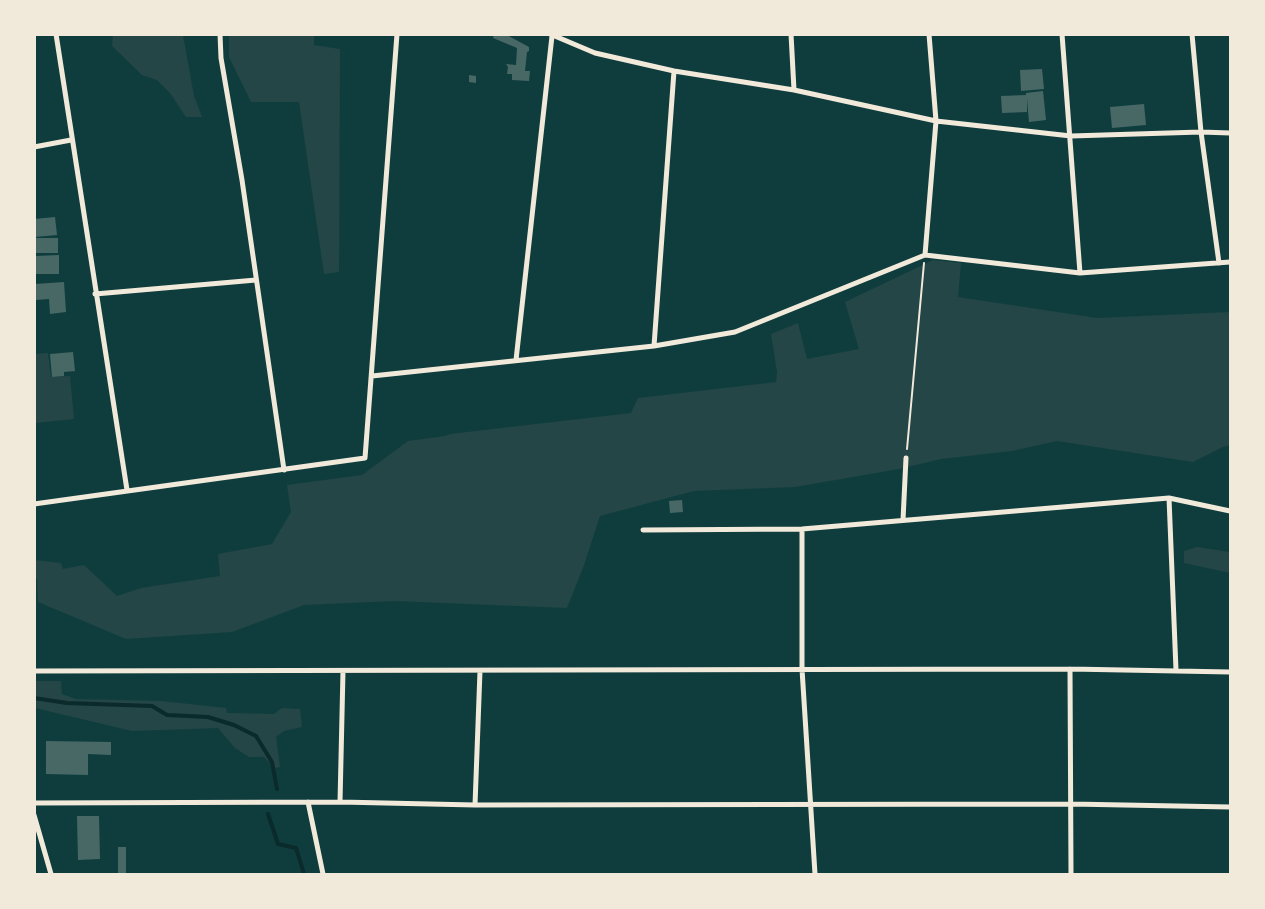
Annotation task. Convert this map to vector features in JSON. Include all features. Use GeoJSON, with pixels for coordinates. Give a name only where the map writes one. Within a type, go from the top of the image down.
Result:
{"type":"FeatureCollection","features":[{"type":"Feature","properties":{"kind":"street"},"geometry":{"type":"LineString","coordinates":[[56,34],[127,490]]}},
{"type":"Feature","properties":{"kind":"street"},"geometry":{"type":"LineString","coordinates":[[220,34],[221,58],[242,180],[284,470]]}},
{"type":"Feature","properties":{"kind":"street"},"geometry":{"type":"LineString","coordinates":[[34,504],[365,458],[397,34]]}},
{"type":"Feature","properties":{"kind":"street"},"geometry":{"type":"LineString","coordinates":[[791,34],[794,90]]}},
{"type":"Feature","properties":{"kind":"street"},"geometry":{"type":"LineString","coordinates":[[925,255],[936,121],[929,34]]}},
{"type":"Feature","properties":{"kind":"street"},"geometry":{"type":"LineString","coordinates":[[1062,34],[1080,273]]}},
{"type":"Feature","properties":{"kind":"street"},"geometry":{"type":"LineString","coordinates":[[1192,34],[1201,132],[1219,263]]}},
{"type":"Feature","properties":{"kind":"street"},"geometry":{"type":"LineString","coordinates":[[516,360],[551,35],[595,53],[674,71],[794,90],[936,121],[1071,136],[1230,133]]}},
{"type":"Feature","properties":{"kind":"street"},"geometry":{"type":"LineString","coordinates":[[654,346],[674,71]]}},
{"type":"Feature","properties":{"kind":"street"},"geometry":{"type":"LineString","coordinates":[[34,147],[71,140]]}},
{"type":"Feature","properties":{"kind":"street"},"geometry":{"type":"LineString","coordinates":[[372,376],[654,346],[735,332],[925,255],[1080,273],[1230,262]]}},
{"type":"Feature","properties":{"kind":"street"},"geometry":{"type":"LineString","coordinates":[[95,294],[256,280]]}},
{"type":"Feature","properties":{"kind":"street"},"geometry":{"type":"LineString","coordinates":[[903,520],[906,458]]}},
{"type":"Feature","properties":{"kind":"street"},"geometry":{"type":"LineString","coordinates":[[1169,498],[1176,670]]}},
{"type":"Feature","properties":{"kind":"street"},"geometry":{"type":"LineString","coordinates":[[643,530],[802,529],[1169,498],[1230,511]]}},
{"type":"Feature","properties":{"kind":"street"},"geometry":{"type":"LineString","coordinates":[[802,529],[802,669],[815,874]]}},
{"type":"Feature","properties":{"kind":"street"},"geometry":{"type":"LineString","coordinates":[[1070,669],[1071,874]]}},
{"type":"Feature","properties":{"kind":"street"},"geometry":{"type":"LineString","coordinates":[[34,671],[1070,669],[1230,672]]}},
{"type":"Feature","properties":{"kind":"street"},"geometry":{"type":"LineString","coordinates":[[340,802],[343,671]]}},
{"type":"Feature","properties":{"kind":"street"},"geometry":{"type":"LineString","coordinates":[[475,805],[480,671]]}},
{"type":"Feature","properties":{"kind":"street"},"geometry":{"type":"LineString","coordinates":[[308,802],[323,874]]}},
{"type":"Feature","properties":{"kind":"street"},"geometry":{"type":"LineString","coordinates":[[34,803],[340,802],[475,805],[812,803],[1230,807]]}},
{"type":"Feature","properties":{"kind":"street"},"geometry":{"type":"LineString","coordinates":[[34,815],[51,874]]}},
{"type":"Feature","properties":{"kind":"path"},"geometry":{"type":"LineString","coordinates":[[906,458],[925,255]]}},
{"type":"Feature","properties":{"kind":"shaded area"},"geometry":{"type":"Polygon","coordinates":[[[113,35],[183,35],[194,96],[202,117],[186,117],[170,93],[157,80],[142,75],[112,46],[113,35]]]}},
{"type":"Feature","properties":{"kind":"shaded area"},"geometry":{"type":"Polygon","coordinates":[[[229,35],[314,35],[314,45],[340,49],[339,272],[324,274],[299,102],[251,102],[229,57],[229,35]]]}},
{"type":"Feature","properties":{"kind":"shaded area"},"geometry":{"type":"Polygon","coordinates":[[[933,260],[961,263],[958,297],[1097,318],[1230,312],[1230,445],[1193,462],[1057,441],[1012,451],[941,459],[899,469],[795,487],[694,491],[600,516],[567,608],[394,601],[304,605],[232,632],[126,639],[38,602],[35,560],[61,563],[63,569],[84,565],[117,596],[141,588],[220,576],[218,554],[272,544],[291,512],[287,485],[362,475],[408,441],[631,413],[638,398],[776,382],[777,372],[771,334],[798,323],[807,359],[859,349],[845,302],[933,260]]]}},
{"type":"Feature","properties":{"kind":"shaded area"},"geometry":{"type":"Polygon","coordinates":[[[48,353],[51,377],[70,376],[74,419],[35,423],[35,354],[48,353]]]}},
{"type":"Feature","properties":{"kind":"shaded area"},"geometry":{"type":"Polygon","coordinates":[[[1197,547],[1230,552],[1230,573],[1184,563],[1184,551],[1197,547]]]}},
{"type":"Feature","properties":{"kind":"shaded area"},"geometry":{"type":"Polygon","coordinates":[[[35,681],[61,681],[62,694],[76,699],[161,701],[226,708],[227,713],[274,714],[282,708],[300,709],[302,727],[284,731],[276,737],[280,767],[272,769],[264,757],[249,757],[235,748],[218,728],[132,731],[35,708],[35,681]]]}},
{"type":"Feature","properties":{"kind":"building"},"geometry":{"type":"Polygon","coordinates":[[[494,34],[505,34],[529,47],[525,71],[530,71],[529,81],[512,80],[512,74],[507,74],[506,64],[516,65],[517,48],[493,38],[494,34]]]}},
{"type":"Feature","properties":{"kind":"building"},"geometry":{"type":"Polygon","coordinates":[[[1042,69],[1044,89],[1021,91],[1020,70],[1042,69]]]}},
{"type":"Feature","properties":{"kind":"building"},"geometry":{"type":"Polygon","coordinates":[[[469,75],[476,76],[476,83],[469,82],[469,75]]]}},
{"type":"Feature","properties":{"kind":"building"},"geometry":{"type":"Polygon","coordinates":[[[1043,91],[1046,120],[1029,122],[1027,99],[1027,112],[1002,113],[1001,96],[1026,95],[1026,93],[1043,91]]]}},
{"type":"Feature","properties":{"kind":"building"},"geometry":{"type":"Polygon","coordinates":[[[1144,104],[1146,125],[1112,128],[1110,107],[1144,104]]]}},
{"type":"Feature","properties":{"kind":"building"},"geometry":{"type":"Polygon","coordinates":[[[55,217],[57,235],[35,237],[34,219],[55,217]]]}},
{"type":"Feature","properties":{"kind":"building"},"geometry":{"type":"Polygon","coordinates":[[[35,238],[58,238],[58,253],[35,253],[35,238]]]}},
{"type":"Feature","properties":{"kind":"building"},"geometry":{"type":"Polygon","coordinates":[[[59,255],[59,274],[36,274],[35,256],[59,255]]]}},
{"type":"Feature","properties":{"kind":"building"},"geometry":{"type":"Polygon","coordinates":[[[64,282],[66,312],[50,314],[49,299],[36,300],[35,284],[64,282]]]}},
{"type":"Feature","properties":{"kind":"building"},"geometry":{"type":"Polygon","coordinates":[[[73,352],[75,371],[64,372],[64,376],[52,377],[50,354],[73,352]]]}},
{"type":"Feature","properties":{"kind":"building"},"geometry":{"type":"Polygon","coordinates":[[[682,500],[683,512],[670,513],[669,501],[682,500]]]}},
{"type":"Feature","properties":{"kind":"building"},"geometry":{"type":"Polygon","coordinates":[[[46,741],[111,742],[111,755],[88,754],[88,775],[46,774],[46,741]]]}},
{"type":"Feature","properties":{"kind":"building"},"geometry":{"type":"Polygon","coordinates":[[[77,816],[99,816],[100,859],[78,860],[77,816]]]}},
{"type":"Feature","properties":{"kind":"building"},"geometry":{"type":"Polygon","coordinates":[[[118,847],[126,847],[126,874],[118,874],[118,847]]]}},
{"type":"Feature","properties":{"kind":"waterway"},"geometry":{"type":"LineString","coordinates":[[34,698],[67,703],[152,706],[167,715],[208,717],[234,725],[256,736],[272,762],[277,789]]}},
{"type":"Feature","properties":{"kind":"waterway"},"geometry":{"type":"LineString","coordinates":[[268,814],[278,844],[296,848],[304,874]]}}]}
